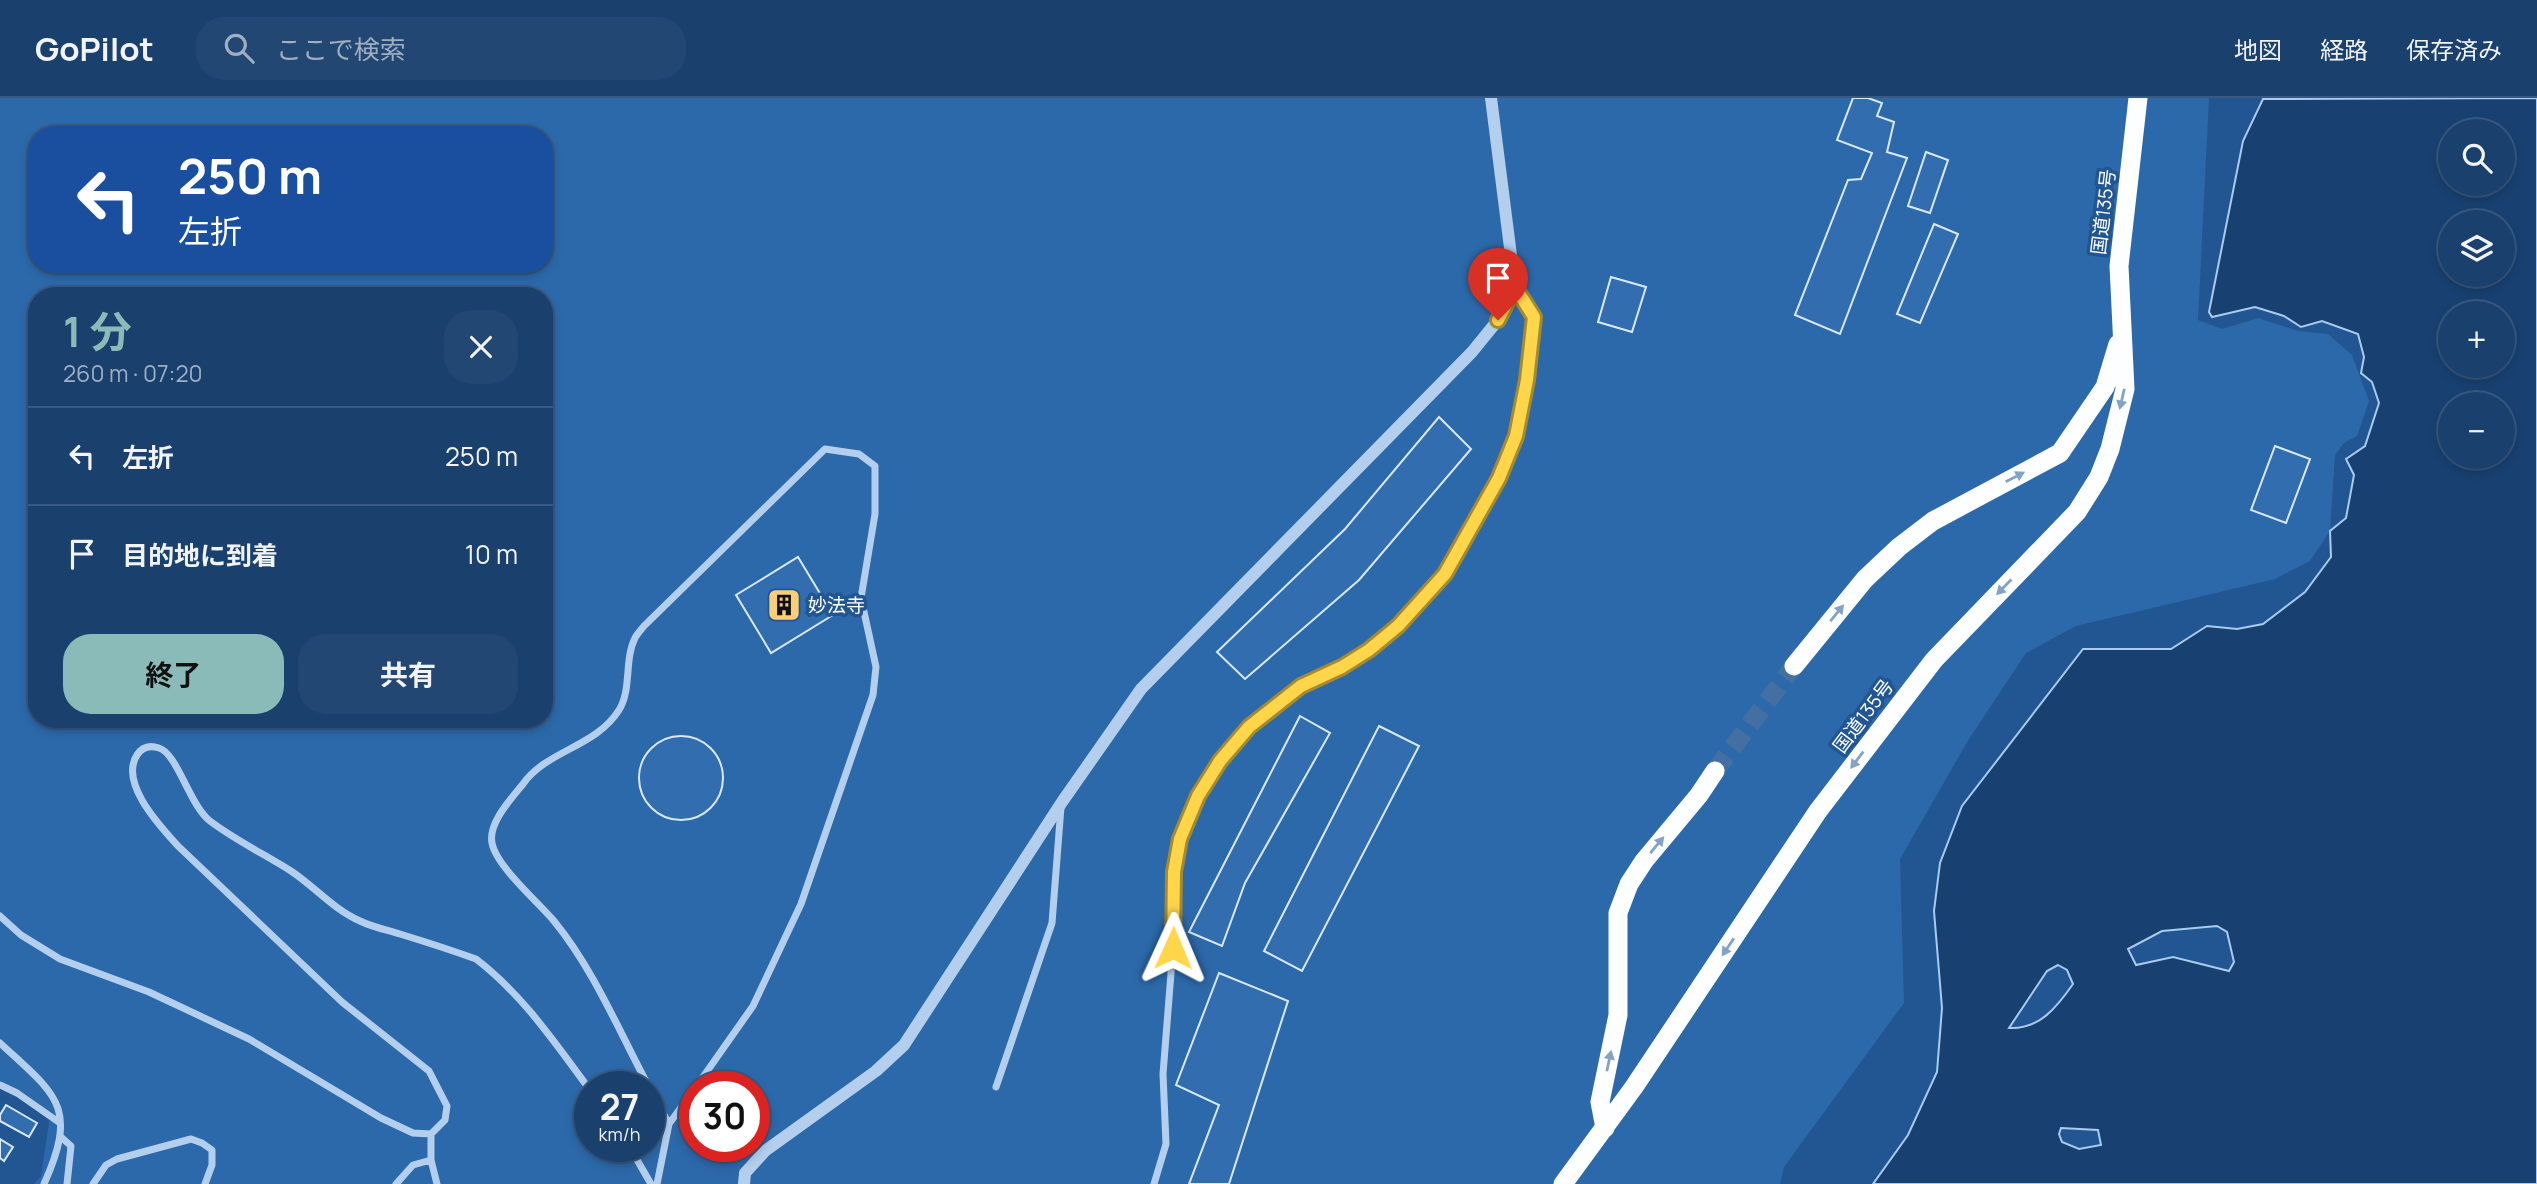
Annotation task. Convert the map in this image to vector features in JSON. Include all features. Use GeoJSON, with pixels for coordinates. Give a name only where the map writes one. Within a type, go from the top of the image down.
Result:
{"type":"FeatureCollection","features":[{"type":"Feature","properties":{"kind":"highway","name":"国道135号"},"geometry":{"type":"LineString","coordinates":[[1563,1184],[1605,1128],[1818,811],[1934,660],[2077,512],[2099,477],[2110,449],[2125,389],[2119,266],[2138,98]]}},
{"type":"Feature","properties":{"kind":"highway","name":"国道135号"},"geometry":{"type":"LineString","coordinates":[[1794,666],[1865,579],[1899,547],[1933,521],[2060,453],[2105,387],[2122,331]]}},
{"type":"Feature","properties":{"kind":"highway"},"geometry":{"type":"LineString","coordinates":[[1605,1128],[1600,1102],[1618,1015],[1618,913],[1629,884],[1644,861],[1699,795],[1715,771]]}},
{"type":"Feature","properties":{"kind":"street"},"geometry":{"type":"LineString","coordinates":[[1154,1184],[1166,1144],[1163,1074],[1173,948],[1174,872],[1180,839],[1198,796],[1220,761],[1249,727],[1301,686],[1342,667],[1369,650],[1398,626],[1445,574],[1499,478],[1516,436],[1527,380],[1534,317],[1515,287],[1491,98]]}},
{"type":"Feature","properties":{"kind":"street"},"geometry":{"type":"LineString","coordinates":[[744,1184],[745,1173],[765,1151],[876,1071],[904,1045],[1062,802],[1141,689],[1472,352],[1498,320],[1515,287]]}},
{"type":"Feature","properties":{"kind":"street"},"geometry":{"type":"LineString","coordinates":[[641,1071],[577,951],[495,856],[491,840],[495,824],[525,780],[536,769],[592,737],[620,709],[634,639],[645,626],[825,449],[859,454],[875,466],[875,514],[861,598],[877,667],[873,695],[802,904],[753,1006],[706,1071]]}},
{"type":"Feature","properties":{"kind":"street"},"geometry":{"type":"LineString","coordinates":[[437,1184],[431,1160],[431,1135],[445,1119],[447,1107],[429,1071],[342,1002],[158,824],[142,800],[133,777],[132,762],[139,750],[151,745],[164,749],[196,806],[208,820],[293,873],[337,909],[361,922],[476,959],[533,1013],[576,1071]]}},
{"type":"Feature","properties":{"kind":"street"},"geometry":{"type":"LineString","coordinates":[[996,1087],[1052,923],[1062,802]]}},
{"type":"Feature","properties":{"kind":"street"},"geometry":{"type":"LineString","coordinates":[[0,916],[22,935],[60,959],[149,992],[249,1039],[381,1118],[413,1133],[431,1135]]}},
{"type":"Feature","properties":{"kind":"street"},"geometry":{"type":"LineString","coordinates":[[0,1043],[41,1081],[61,1109],[61,1137],[44,1184]]}},
{"type":"Feature","properties":{"kind":"street"},"geometry":{"type":"LineString","coordinates":[[0,1085],[17,1093],[60,1123]]}},
{"type":"Feature","properties":{"kind":"street"},"geometry":{"type":"LineString","coordinates":[[654,1184],[668,1124],[679,1109]]}},
{"type":"Feature","properties":{"kind":"street"},"geometry":{"type":"LineString","coordinates":[[665,1118],[668,1124]]}},
{"type":"Feature","properties":{"kind":"street"},"geometry":{"type":"LineString","coordinates":[[61,1137],[71,1146],[67,1184]]}},
{"type":"Feature","properties":{"kind":"street"},"geometry":{"type":"LineString","coordinates":[[93,1184],[106,1165],[117,1159],[191,1139],[212,1150],[212,1165],[205,1184]]}},
{"type":"Feature","properties":{"kind":"street"},"geometry":{"type":"LineString","coordinates":[[396,1184],[413,1165],[431,1160]]}},
{"type":"Feature","properties":{"kind":"street"},"geometry":{"type":"LineString","coordinates":[[640,1162],[654,1184]]}},
{"type":"Feature","properties":{"kind":"shaded area"},"geometry":{"type":"Polygon","coordinates":[[[0,98],[2209,98],[2198,320],[2222,329],[2258,318],[2298,331],[2328,334],[2352,355],[2369,401],[2357,436],[2344,443],[2335,455],[2330,531],[2310,561],[2275,579],[2076,626],[2026,653],[1969,739],[1900,859],[1904,1003],[1784,1167],[1780,1184],[34,1184],[41,1176],[50,1116],[0,1086],[0,98]]]}},
{"type":"Feature","properties":{"kind":"shaded area"},"geometry":{"type":"Polygon","coordinates":[[[2537,98],[2537,1184],[1873,1184],[1908,1135],[1937,1072],[1942,1008],[1934,911],[1940,863],[1962,806],[2083,649],[2171,649],[2207,626],[2237,629],[2263,624],[2305,592],[2331,557],[2330,531],[2346,518],[2354,475],[2346,459],[2365,446],[2379,403],[2372,382],[2361,373],[2364,357],[2358,334],[2322,321],[2301,327],[2284,316],[2255,307],[2212,317],[2209,312],[2243,141],[2263,99],[2537,98]],[[2217,926],[2162,931],[2128,949],[2136,965],[2173,957],[2229,971],[2234,962],[2227,932],[2217,926]],[[2058,965],[2047,971],[2009,1028],[2020,1028],[2038,1021],[2054,1009],[2073,984],[2067,970],[2058,965]],[[2061,1128],[2059,1134],[2062,1142],[2079,1149],[2101,1145],[2098,1130],[2061,1128]]]}},
{"type":"Feature","properties":{"kind":"building"},"geometry":{"type":"Polygon","coordinates":[[[1853,98],[1868,98],[1882,103],[1877,116],[1894,122],[1887,152],[1907,158],[1840,334],[1795,315],[1848,180],[1861,179],[1872,153],[1837,140],[1853,98]]]}},
{"type":"Feature","properties":{"kind":"building"},"geometry":{"type":"Polygon","coordinates":[[[1926,152],[1948,160],[1930,213],[1908,206],[1926,152]]]}},
{"type":"Feature","properties":{"kind":"building"},"geometry":{"type":"Polygon","coordinates":[[[1934,224],[1958,234],[1920,323],[1897,314],[1934,224]]]}},
{"type":"Feature","properties":{"kind":"building"},"geometry":{"type":"Polygon","coordinates":[[[1611,277],[1646,287],[1632,332],[1598,322],[1611,277]]]}},
{"type":"Feature","properties":{"kind":"building"},"geometry":{"type":"Polygon","coordinates":[[[1439,417],[1471,449],[1359,580],[1245,679],[1217,652],[1345,529],[1439,417]]]}},
{"type":"Feature","properties":{"kind":"building"},"geometry":{"type":"Polygon","coordinates":[[[2275,446],[2310,459],[2286,523],[2251,510],[2275,446]]]}},
{"type":"Feature","properties":{"kind":"building","name":"妙法寺"},"geometry":{"type":"Polygon","coordinates":[[[798,557],[833,615],[771,653],[736,595],[798,557]]]}},
{"type":"Feature","properties":{"kind":"building"},"geometry":{"type":"Polygon","coordinates":[[[1300,716],[1330,733],[1245,883],[1222,946],[1189,932],[1300,716]]]}},
{"type":"Feature","properties":{"kind":"building"},"geometry":{"type":"Polygon","coordinates":[[[1379,726],[1419,746],[1302,971],[1264,951],[1379,726]]]}},
{"type":"Feature","properties":{"kind":"building"},"geometry":{"type":"Polygon","coordinates":[[[681,736],[697,739],[711,748],[720,762],[723,778],[720,794],[711,808],[697,817],[681,820],[665,817],[651,808],[642,794],[639,778],[642,762],[651,748],[665,739],[681,736]]]}},
{"type":"Feature","properties":{"kind":"building"},"geometry":{"type":"Polygon","coordinates":[[[1219,973],[1288,1001],[1229,1184],[1189,1184],[1219,1105],[1176,1085],[1219,973]]]}},
{"type":"Feature","properties":{"kind":"building"},"geometry":{"type":"Polygon","coordinates":[[[6,1105],[37,1123],[29,1137],[0,1121],[0,1115],[6,1105]]]}},
{"type":"Feature","properties":{"kind":"building"},"geometry":{"type":"Polygon","coordinates":[[[0,1139],[13,1147],[4,1161],[0,1158],[0,1139]]]}},
{"type":"Feature","properties":{"kind":"tunnel"},"geometry":{"type":"LineString","coordinates":[[1715,771],[1794,666]]}},
{"type":"Feature","properties":{"kind":"place","name":"妙法寺"},"geometry":{"type":"Point","coordinates":[784,605]}},
{"type":"Feature","properties":{"kind":"route"},"geometry":{"type":"LineString","coordinates":[[1173,948],[1174,872],[1180,839],[1198,796],[1220,761],[1249,727],[1301,686],[1342,667],[1369,650],[1398,626],[1445,574],[1499,478],[1516,436],[1527,380],[1534,317],[1515,287],[1498,320]]}}]}
